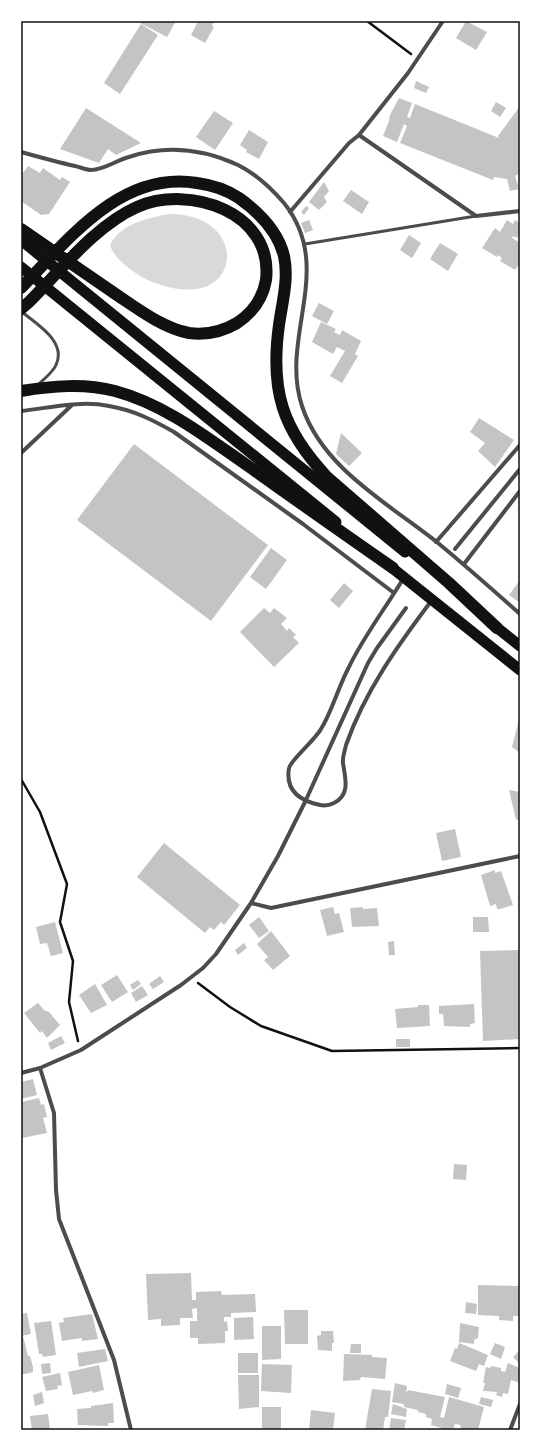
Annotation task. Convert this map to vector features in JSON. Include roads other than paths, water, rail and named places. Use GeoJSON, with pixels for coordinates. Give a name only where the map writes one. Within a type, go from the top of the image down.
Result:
{"type":"FeatureCollection","features":[{"type":"Feature","properties":{"kind":"highway"},"geometry":{"type":"LineString","coordinates":[[21,288],[95,214],[126,194],[142,187],[173,182],[190,182],[221,189],[250,206],[273,230],[281,244],[284,258],[286,274],[277,346],[276,375],[279,398],[293,432],[314,462],[327,477],[449,583],[497,628]]}},
{"type":"Feature","properties":{"kind":"highway"},"geometry":{"type":"LineString","coordinates":[[21,240],[38,247],[80,270],[156,320],[188,333],[203,334],[230,327],[252,310],[260,299],[265,286],[267,271],[261,244],[241,220],[215,204],[200,200],[170,198],[153,201],[136,207],[116,219],[91,239],[23,312]]}},
{"type":"Feature","properties":{"kind":"highway"},"geometry":{"type":"LineString","coordinates":[[21,229],[71,280],[520,646]]}},
{"type":"Feature","properties":{"kind":"highway"},"geometry":{"type":"LineString","coordinates":[[21,267],[520,670]]}},
{"type":"Feature","properties":{"kind":"highway"},"geometry":{"type":"LineString","coordinates":[[21,391],[35,389],[94,387],[113,391],[155,406],[226,451],[393,568]]}},
{"type":"Feature","properties":{"kind":"street"},"geometry":{"type":"LineString","coordinates":[[290,212],[349,143],[359,136],[408,73],[443,21]]}},
{"type":"Feature","properties":{"kind":"street"},"geometry":{"type":"LineString","coordinates":[[359,136],[476,216],[520,211]]}},
{"type":"Feature","properties":{"kind":"street"},"geometry":{"type":"LineString","coordinates":[[21,152],[46,160],[92,170],[145,152],[163,149],[201,152],[241,166],[275,192],[290,212],[305,244],[306,288],[297,362],[297,382],[300,402],[307,421],[318,441],[334,460],[356,480],[464,564],[520,614]]}},
{"type":"Feature","properties":{"kind":"street"},"geometry":{"type":"LineString","coordinates":[[21,453],[72,405]]}},
{"type":"Feature","properties":{"kind":"street"},"geometry":{"type":"LineString","coordinates":[[21,412],[72,405],[108,406],[139,414],[174,432],[303,524],[394,593]]}},
{"type":"Feature","properties":{"kind":"street"},"geometry":{"type":"LineString","coordinates":[[436,542],[520,445]]}},
{"type":"Feature","properties":{"kind":"street"},"geometry":{"type":"LineString","coordinates":[[454,549],[520,469]]}},
{"type":"Feature","properties":{"kind":"street"},"geometry":{"type":"LineString","coordinates":[[464,564],[520,491]]}},
{"type":"Feature","properties":{"kind":"street"},"geometry":{"type":"LineString","coordinates":[[404,577],[366,635],[351,662],[322,729],[305,751],[297,756],[289,767],[288,775],[293,791],[305,802],[330,805],[340,800],[344,794],[346,774],[343,756],[364,706],[375,682],[396,647],[432,600]]}},
{"type":"Feature","properties":{"kind":"street"},"geometry":{"type":"LineString","coordinates":[[21,1073],[40,1068],[80,1050],[192,977],[216,954],[251,904],[305,802],[368,664],[377,648],[406,608]]}},
{"type":"Feature","properties":{"kind":"street"},"geometry":{"type":"LineString","coordinates":[[251,904],[271,908],[520,856]]}},
{"type":"Feature","properties":{"kind":"street"},"geometry":{"type":"LineString","coordinates":[[40,1068],[54,1113],[56,1190],[59,1219],[114,1360],[131,1430]]}},
{"type":"Feature","properties":{"kind":"street"},"geometry":{"type":"LineString","coordinates":[[510,1430],[520,1404]]}},
{"type":"Feature","properties":{"kind":"lane"},"geometry":{"type":"LineString","coordinates":[[305,244],[476,216]]}},
{"type":"Feature","properties":{"kind":"lane"},"geometry":{"type":"LineString","coordinates":[[23,312],[53,338],[58,353],[56,366],[35,389]]}}]}
